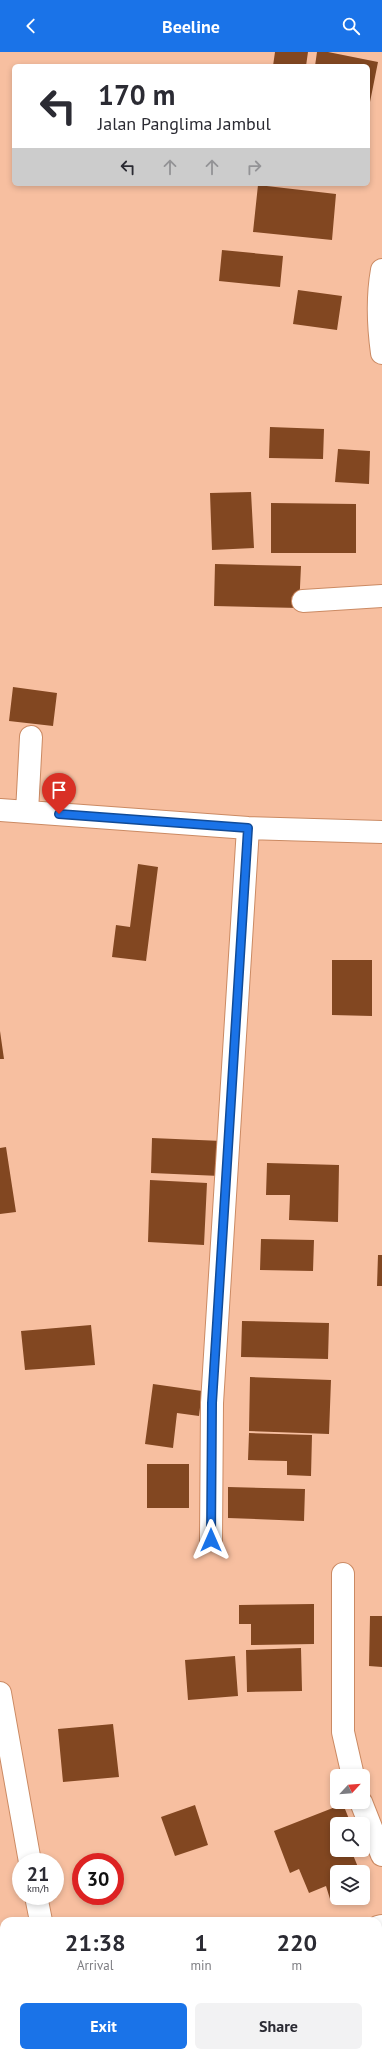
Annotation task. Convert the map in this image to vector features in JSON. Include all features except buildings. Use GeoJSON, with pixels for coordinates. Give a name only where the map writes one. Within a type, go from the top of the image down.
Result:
{"type":"FeatureCollection","features":[{"type":"Feature","properties":{"kind":"street"},"geometry":{"type":"LineString","coordinates":[[382,270],[378,293],[378,318],[382,353]]}},
{"type":"Feature","properties":{"kind":"street"},"geometry":{"type":"LineString","coordinates":[[303,601],[382,596]]}},
{"type":"Feature","properties":{"kind":"street"},"geometry":{"type":"LineString","coordinates":[[27,812],[31,737]]}},
{"type":"Feature","properties":{"kind":"street"},"geometry":{"type":"LineString","coordinates":[[0,810],[248,828],[382,832]]}},
{"type":"Feature","properties":{"kind":"street"},"geometry":{"type":"LineString","coordinates":[[211,1540],[213,1396],[248,828]]}},
{"type":"Feature","properties":{"kind":"street"},"geometry":{"type":"LineString","coordinates":[[343,1574],[343,1732],[351,1769]]}},
{"type":"Feature","properties":{"kind":"street"},"geometry":{"type":"LineString","coordinates":[[0,1693],[28,1853]]}},
{"type":"Feature","properties":{"kind":"street"},"geometry":{"type":"LineString","coordinates":[[364,1809],[382,1855]]}},
{"type":"Feature","properties":{"kind":"street"},"geometry":{"type":"LineString","coordinates":[[38,1905],[40,1917]]}},
{"type":"Feature","properties":{"kind":"route"},"geometry":{"type":"LineString","coordinates":[[59,814],[248,828],[212,1403],[211,1540]]}}]}
